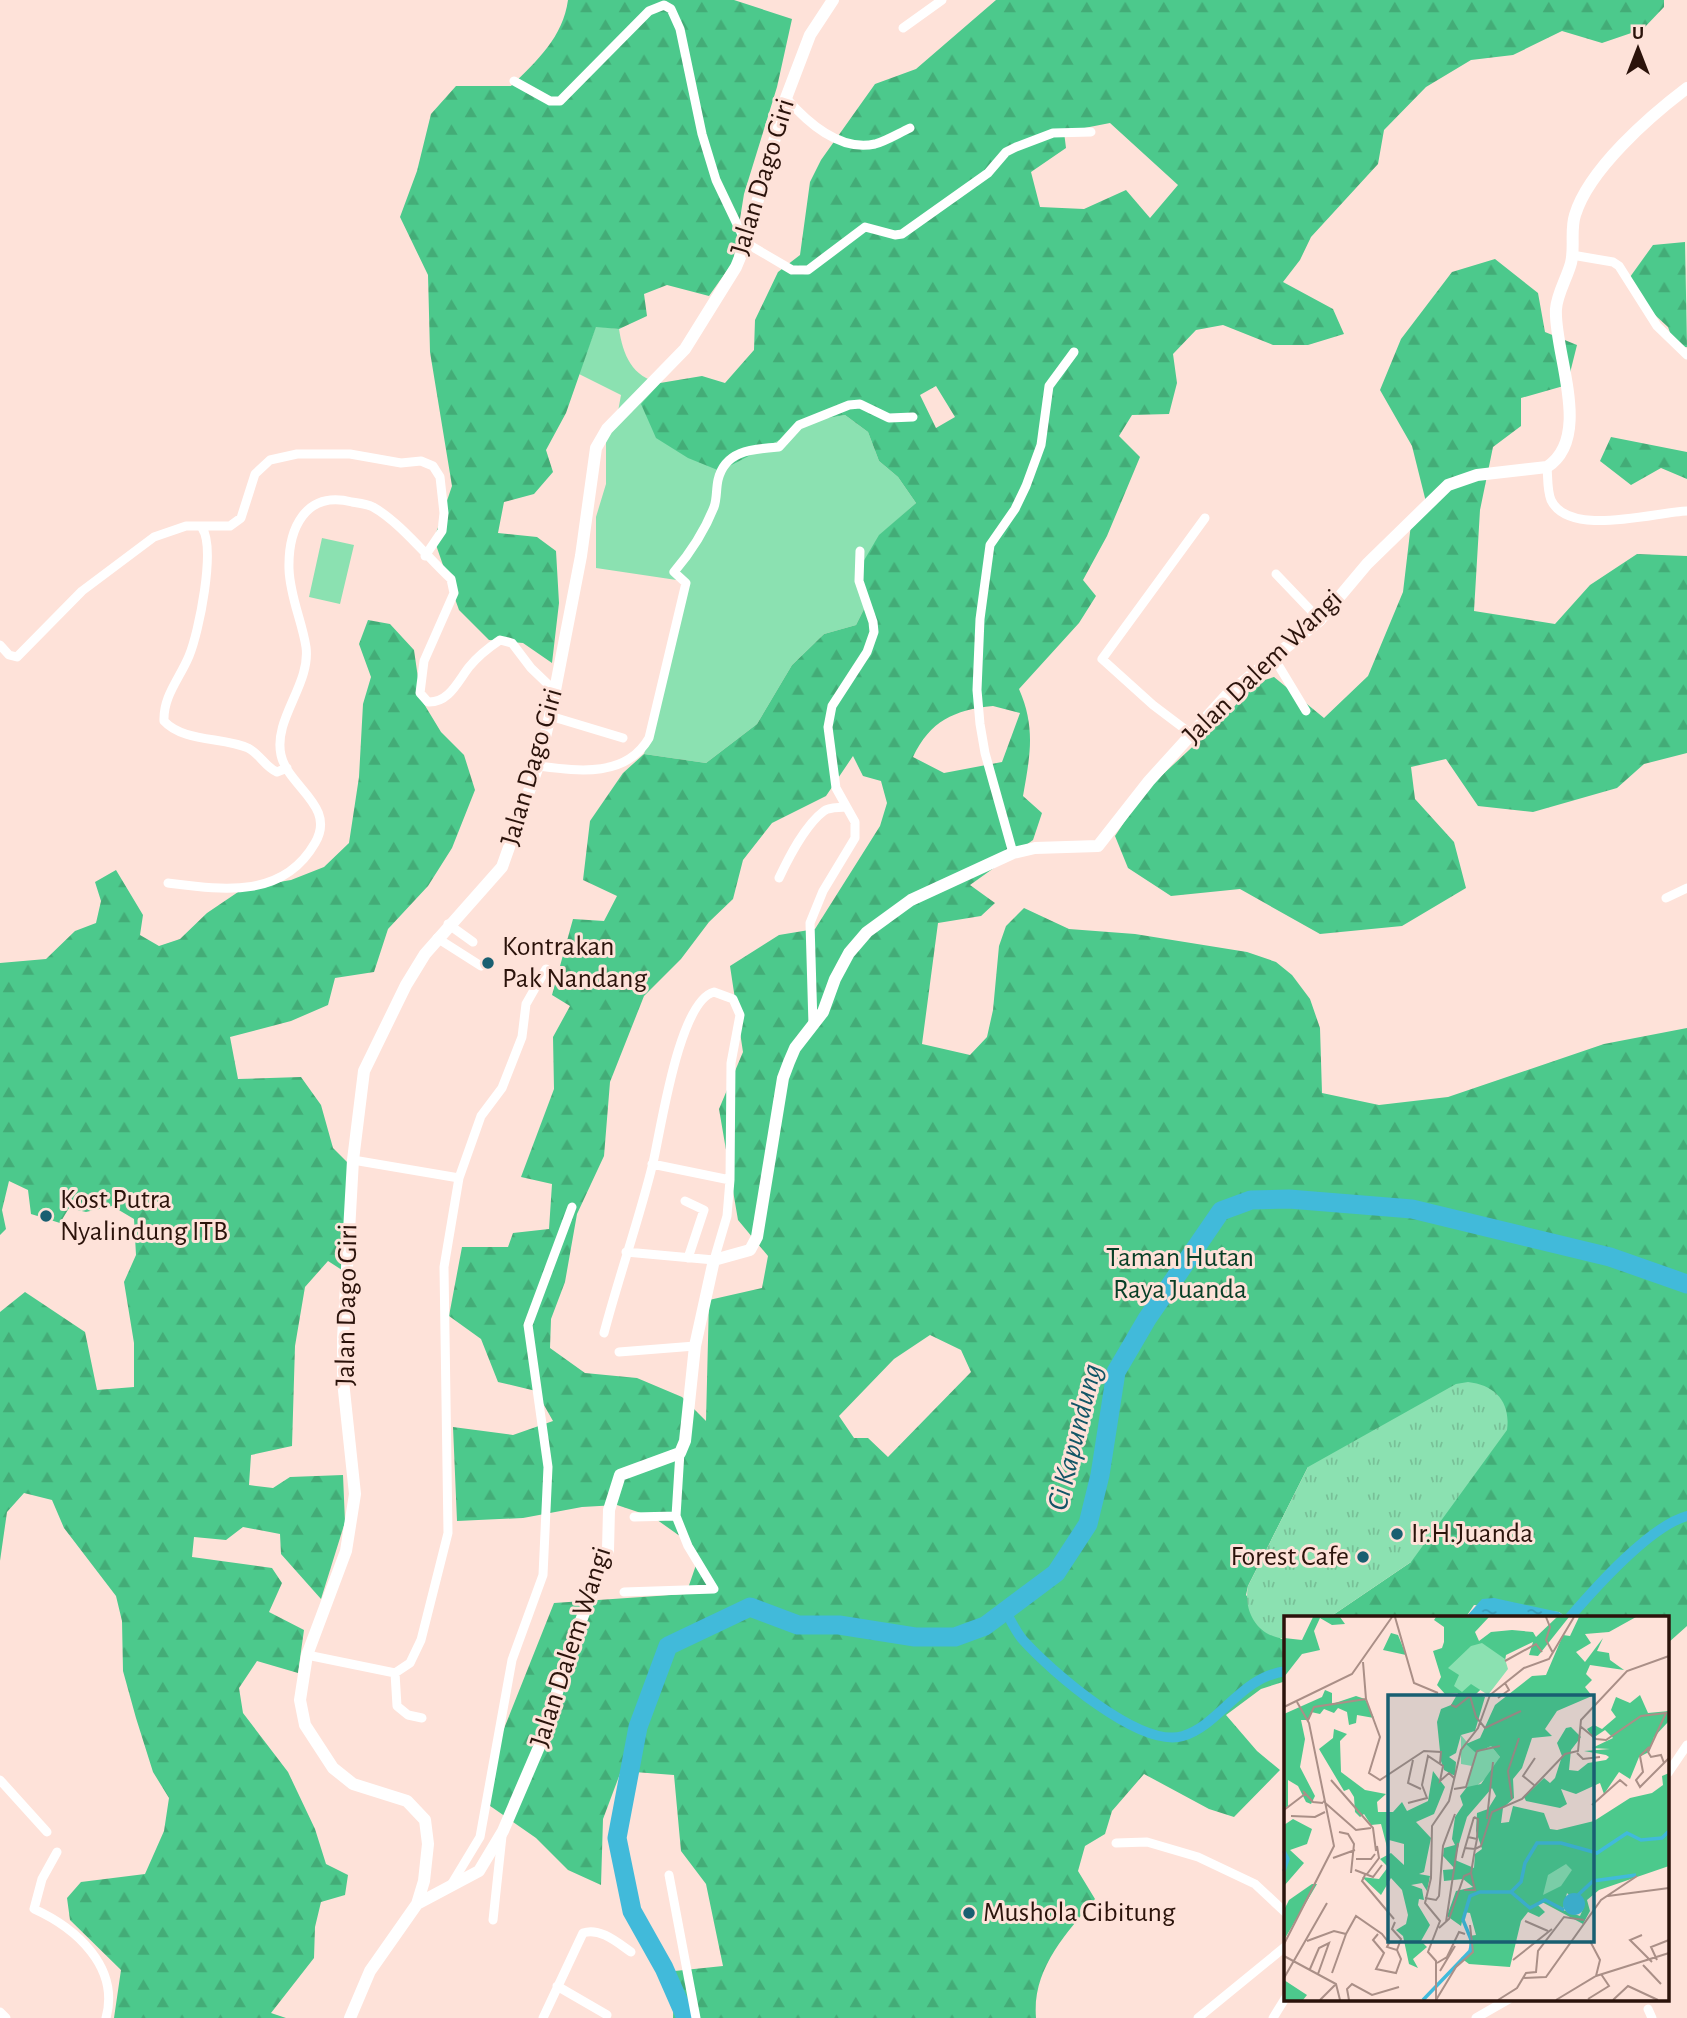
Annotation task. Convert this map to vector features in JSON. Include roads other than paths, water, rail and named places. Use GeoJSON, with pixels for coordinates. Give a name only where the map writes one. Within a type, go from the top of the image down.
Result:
{"type":"FeatureCollection","features":[{"type":"Feature","properties":{"kind":"street","name":"Jalan Dago Giri"},"geometry":{"type":"LineString","coordinates":[[417,1903],[424,1881],[428,1844],[425,1820],[407,1801],[394,1794],[353,1784],[332,1768],[316,1747],[305,1725],[300,1700],[307,1655],[346,1551],[355,1494],[343,1381],[353,1160],[364,1071],[406,985],[437,938],[493,880],[502,867],[538,766],[550,716],[581,556],[596,448],[607,429],[685,349],[736,267],[746,243],[786,98],[810,35],[833,0]]}},
{"type":"Feature","properties":{"kind":"street"},"geometry":{"type":"LineString","coordinates":[[903,28],[942,0]]}},
{"type":"Feature","properties":{"kind":"street"},"geometry":{"type":"LineString","coordinates":[[514,81],[550,101],[560,100],[649,11],[664,5],[671,9],[680,29],[702,134],[716,180],[746,243],[792,270],[808,270],[865,227],[895,235],[902,234],[988,173],[1006,152],[1016,147],[1053,133],[1091,132]]}},
{"type":"Feature","properties":{"kind":"street"},"geometry":{"type":"LineString","coordinates":[[1687,88],[1646,120],[1615,154],[1581,201],[1572,227],[1572,255],[1556,307],[1568,374],[1567,428],[1562,450],[1556,461],[1547,467],[1552,501],[1560,510],[1577,517],[1595,521],[1619,521],[1663,512],[1687,511]]}},
{"type":"Feature","properties":{"kind":"street"},"geometry":{"type":"LineString","coordinates":[[786,98],[814,127],[855,145],[875,144],[910,128]]}},
{"type":"Feature","properties":{"kind":"street"},"geometry":{"type":"LineString","coordinates":[[1572,255],[1613,262],[1619,266],[1657,326],[1687,355]]}},
{"type":"Feature","properties":{"kind":"street"},"geometry":{"type":"LineString","coordinates":[[1013,853],[985,753],[980,724],[977,690],[980,619],[990,545],[1027,486],[1041,445],[1049,386],[1074,352]]}},
{"type":"Feature","properties":{"kind":"street"},"geometry":{"type":"LineString","coordinates":[[538,766],[574,771],[605,769],[625,763],[642,751],[649,738],[686,583],[674,572],[688,555],[715,505],[717,483],[726,462],[749,450],[779,447],[799,425],[849,405],[860,404],[889,418],[913,417]]}},
{"type":"Feature","properties":{"kind":"street"},"geometry":{"type":"LineString","coordinates":[[0,645],[9,654],[17,657],[82,591],[154,537],[186,526],[230,526],[241,518],[255,474],[270,460],[297,454],[350,454],[401,463],[421,461],[433,466],[440,477],[444,494],[442,531],[425,556]]}},
{"type":"Feature","properties":{"kind":"street","name":"Jalan Dalem Wangi"},"geometry":{"type":"LineString","coordinates":[[714,1260],[750,1250],[757,1237],[783,1078],[795,1048],[823,1012],[835,979],[849,953],[867,932],[911,900],[1013,853],[1035,848],[1098,846],[1190,733],[1227,695],[1320,620],[1367,565],[1448,485],[1477,475],[1547,467]]}},
{"type":"Feature","properties":{"kind":"street"},"geometry":{"type":"LineString","coordinates":[[168,883],[213,888],[277,881],[293,872],[316,842],[321,828],[315,803],[286,768],[281,754],[281,737],[303,674],[306,649],[291,593],[290,550],[299,520],[324,500],[338,498],[373,507],[451,579],[454,593],[422,668],[420,693],[424,698],[433,703],[447,697],[477,658],[500,640],[512,643],[531,668],[555,691]]}},
{"type":"Feature","properties":{"kind":"street"},"geometry":{"type":"LineString","coordinates":[[1190,733],[1153,705],[1102,659],[1205,517]]}},
{"type":"Feature","properties":{"kind":"street"},"geometry":{"type":"LineString","coordinates":[[202,528],[209,549],[202,598],[190,654],[163,705],[164,721],[179,731],[247,748],[261,757],[270,769],[278,772],[286,768]]}},
{"type":"Feature","properties":{"kind":"street"},"geometry":{"type":"LineString","coordinates":[[813,1028],[810,923],[823,891],[855,838],[855,822],[836,788],[828,727],[832,706],[867,652],[874,632],[859,581],[860,551]]}},
{"type":"Feature","properties":{"kind":"street"},"geometry":{"type":"LineString","coordinates":[[1276,573],[1320,620]]}},
{"type":"Feature","properties":{"kind":"street"},"geometry":{"type":"LineString","coordinates":[[1274,658],[1306,711]]}},
{"type":"Feature","properties":{"kind":"street"},"geometry":{"type":"LineString","coordinates":[[550,716],[623,738]]}},
{"type":"Feature","properties":{"kind":"street"},"geometry":{"type":"LineString","coordinates":[[779,878],[787,859],[814,821],[826,809],[845,807]]}},
{"type":"Feature","properties":{"kind":"street"},"geometry":{"type":"LineString","coordinates":[[1666,898],[1687,888]]}},
{"type":"Feature","properties":{"kind":"street"},"geometry":{"type":"LineString","coordinates":[[448,925],[473,942]]}},
{"type":"Feature","properties":{"kind":"street"},"geometry":{"type":"LineString","coordinates":[[437,938],[481,966]]}},
{"type":"Feature","properties":{"kind":"street"},"geometry":{"type":"LineString","coordinates":[[307,1655],[395,1673],[410,1663],[421,1640],[448,1533],[444,1268],[458,1178],[481,1116],[502,1088],[522,1037],[526,1004],[546,969]]}},
{"type":"Feature","properties":{"kind":"street"},"geometry":{"type":"LineString","coordinates":[[604,1333],[652,1164],[680,1045],[700,999],[708,993],[721,993],[733,999],[740,1015],[731,1063],[727,1216],[714,1260],[695,1346],[685,1441],[680,1452],[676,1516],[688,1546],[714,1589],[624,1592]]}},
{"type":"Feature","properties":{"kind":"street"},"geometry":{"type":"LineString","coordinates":[[353,1160],[458,1178]]}},
{"type":"Feature","properties":{"kind":"street"},"geometry":{"type":"LineString","coordinates":[[652,1164],[730,1180]]}},
{"type":"Feature","properties":{"kind":"street"},"geometry":{"type":"LineString","coordinates":[[685,1201],[704,1210],[688,1258]]}},
{"type":"Feature","properties":{"kind":"street"},"geometry":{"type":"LineString","coordinates":[[451,1886],[480,1838],[512,1660],[543,1575],[548,1467],[528,1325],[572,1207]]}},
{"type":"Feature","properties":{"kind":"street"},"geometry":{"type":"LineString","coordinates":[[626,1252],[714,1260]]}},
{"type":"Feature","properties":{"kind":"street"},"geometry":{"type":"LineString","coordinates":[[619,1352],[695,1346]]}},
{"type":"Feature","properties":{"kind":"street","name":"Jalan Dalem Wangi"},"geometry":{"type":"LineString","coordinates":[[417,1903],[479,1871],[503,1831],[545,1733],[569,1652],[608,1550],[609,1510],[620,1475],[680,1452]]}},
{"type":"Feature","properties":{"kind":"street"},"geometry":{"type":"LineString","coordinates":[[634,1517],[676,1516]]}},
{"type":"Feature","properties":{"kind":"street"},"geometry":{"type":"LineString","coordinates":[[395,1673],[397,1706],[408,1715],[422,1718]]}},
{"type":"Feature","properties":{"kind":"street"},"geometry":{"type":"LineString","coordinates":[[1670,1770],[1687,1745]]}},
{"type":"Feature","properties":{"kind":"street"},"geometry":{"type":"LineString","coordinates":[[0,1780],[47,1832]]}},
{"type":"Feature","properties":{"kind":"street"},"geometry":{"type":"LineString","coordinates":[[493,1920],[503,1831]]}},
{"type":"Feature","properties":{"kind":"street"},"geometry":{"type":"LineString","coordinates":[[1116,1843],[1147,1842],[1198,1857],[1255,1884],[1284,1911]]}},
{"type":"Feature","properties":{"kind":"street"},"geometry":{"type":"LineString","coordinates":[[57,1852],[42,1879],[34,1909],[80,1937],[93,1954],[105,1975],[109,1994],[106,2018]]}},
{"type":"Feature","properties":{"kind":"street"},"geometry":{"type":"LineString","coordinates":[[669,1875],[696,2018]]}},
{"type":"Feature","properties":{"kind":"street"},"geometry":{"type":"LineString","coordinates":[[350,2018],[370,1971],[417,1903]]}},
{"type":"Feature","properties":{"kind":"street"},"geometry":{"type":"LineString","coordinates":[[542,2018],[583,1933],[588,1931],[610,1938],[631,1952]]}},
{"type":"Feature","properties":{"kind":"street"},"geometry":{"type":"LineString","coordinates":[[1199,2018],[1284,1948]]}},
{"type":"Feature","properties":{"kind":"street"},"geometry":{"type":"LineString","coordinates":[[556,1986],[607,2015]]}},
{"type":"Feature","properties":{"kind":"street"},"geometry":{"type":"LineString","coordinates":[[1273,2018],[1284,2000]]}},
{"type":"Feature","properties":{"kind":"street"},"geometry":{"type":"LineString","coordinates":[[1476,2018],[1507,2000]]}},
{"type":"Feature","properties":{"kind":"street"},"geometry":{"type":"LineString","coordinates":[[0,2012],[6,2018]]}},
{"type":"Feature","properties":{"kind":"water"},"geometry":{"type":"Polygon","coordinates":[[[1494,1598],[1559,1612],[1565,1616],[1467,1616],[1482,1599],[1494,1598]]]}},
{"type":"Feature","properties":{"kind":"waterway","name":"Ci Kapundung"},"geometry":{"type":"LineString","coordinates":[[686,2018],[664,1968],[632,1911],[617,1838],[638,1727],[668,1646],[750,1607],[798,1625],[839,1625],[915,1637],[955,1637],[985,1626],[1056,1573],[1088,1524],[1100,1475],[1116,1372],[1147,1319],[1221,1211],[1251,1200],[1289,1199],[1412,1209],[1610,1257],[1687,1284]]}},
{"type":"Feature","properties":{"kind":"waterway"},"geometry":{"type":"LineString","coordinates":[[1571,1616],[1641,1544],[1672,1522],[1687,1516]]}},
{"type":"Feature","properties":{"kind":"waterway"},"geometry":{"type":"LineString","coordinates":[[1006,1612],[1023,1640],[1075,1687],[1121,1720],[1165,1737],[1183,1736],[1196,1730],[1256,1682],[1284,1672]]}},
{"type":"Feature","properties":{"kind":"place","name":"Kontrakan Pak Nandang"},"geometry":{"type":"Point","coordinates":[488,963]}},
{"type":"Feature","properties":{"kind":"place","name":"Kost Putra Nyalindung ITB"},"geometry":{"type":"Point","coordinates":[46,1216]}},
{"type":"Feature","properties":{"kind":"place","name":"Ir.H.Juanda"},"geometry":{"type":"Point","coordinates":[1397,1534]}},
{"type":"Feature","properties":{"kind":"place","name":"Forest Cafe"},"geometry":{"type":"Point","coordinates":[1363,1557]}},
{"type":"Feature","properties":{"kind":"place","name":"Mushola Cibitung"},"geometry":{"type":"Point","coordinates":[969,1913]}},
{"type":"Feature","properties":{"kind":"park label","name":"Taman Hutan Raya Juanda"},"geometry":{"type":"Point","coordinates":[1180,1274]}}]}
